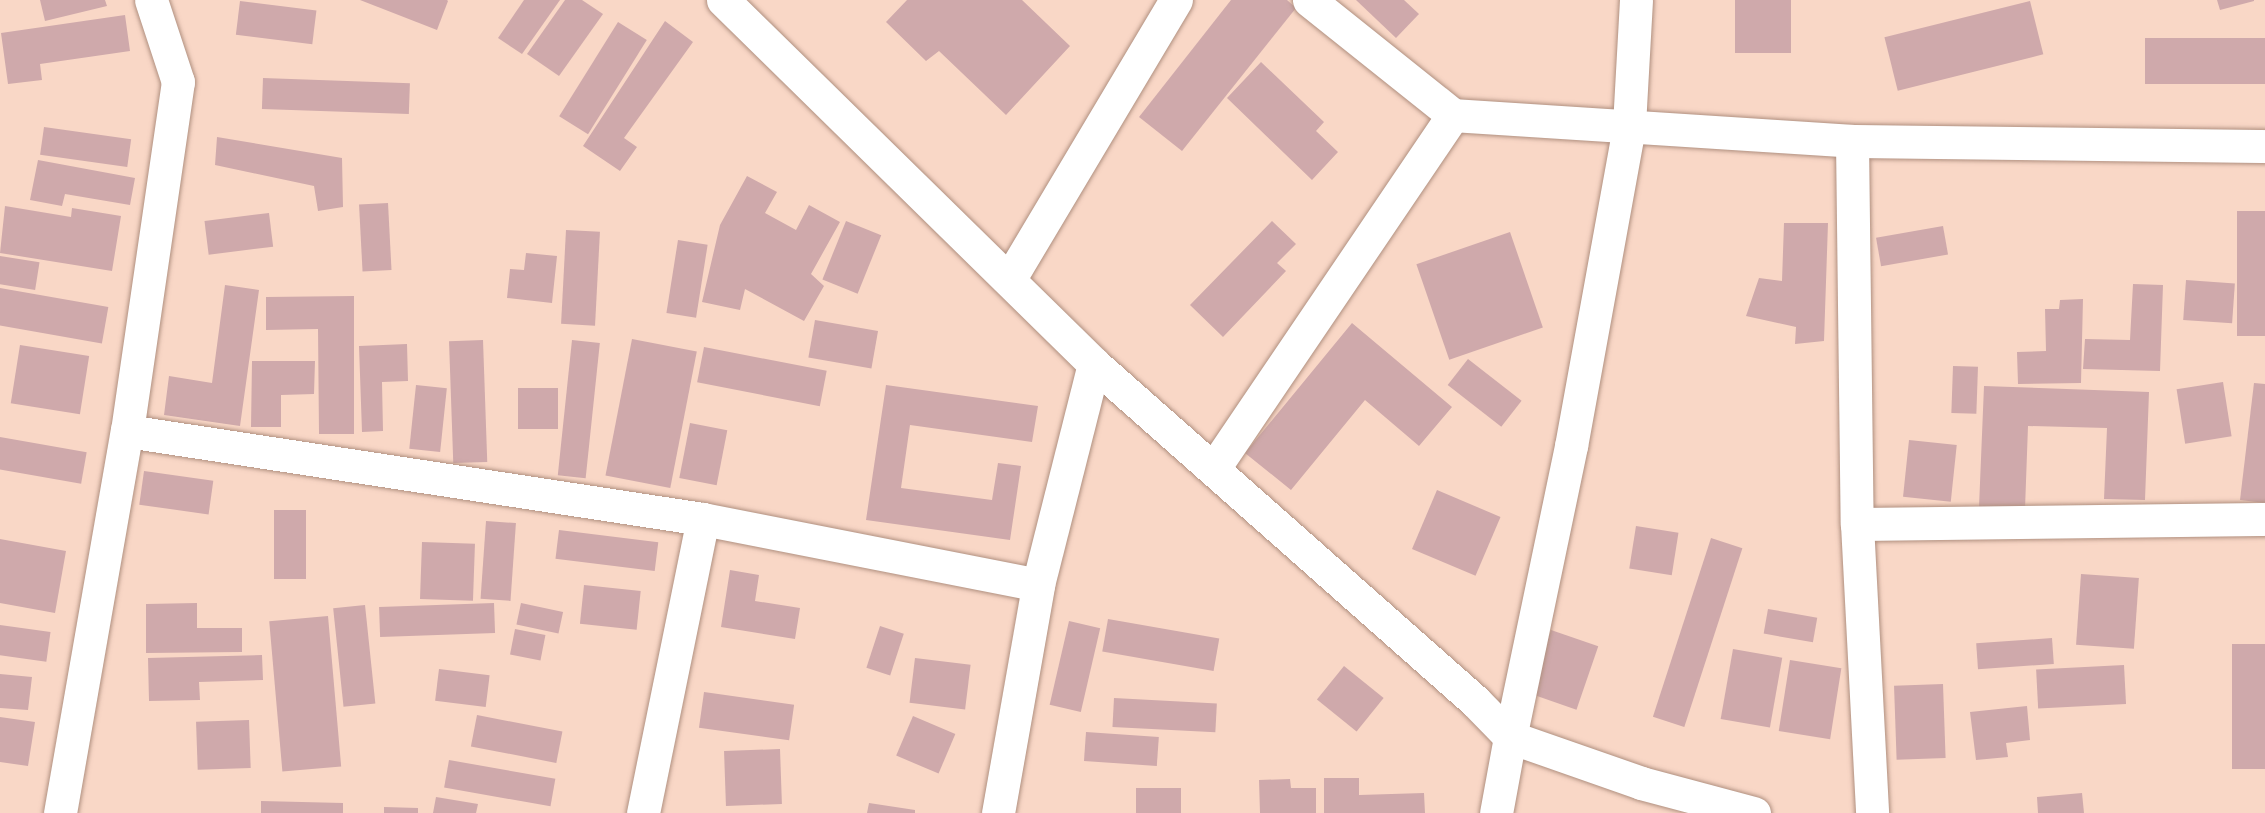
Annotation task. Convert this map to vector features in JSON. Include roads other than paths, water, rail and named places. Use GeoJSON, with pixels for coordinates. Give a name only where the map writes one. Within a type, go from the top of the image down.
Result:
{"type":"FeatureCollection","features":[{"type":"Feature","properties":{"kind":"street"},"geometry":{"type":"LineString","coordinates":[[60,813],[128,431],[178,82],[151,0]]}},
{"type":"Feature","properties":{"kind":"street"},"geometry":{"type":"LineString","coordinates":[[1009,280],[1176,0]]}},
{"type":"Feature","properties":{"kind":"street"},"geometry":{"type":"LineString","coordinates":[[1309,0],[1453,115],[1852,141],[2265,146]]}},
{"type":"Feature","properties":{"kind":"street"},"geometry":{"type":"LineString","coordinates":[[1496,813],[1571,446],[1629,128],[1636,0]]}},
{"type":"Feature","properties":{"kind":"street"},"geometry":{"type":"LineString","coordinates":[[744,7],[1009,280],[1094,364],[1475,701],[1510,737],[1641,783],[1754,813]]}},
{"type":"Feature","properties":{"kind":"street"},"geometry":{"type":"LineString","coordinates":[[1214,468],[1453,115]]}},
{"type":"Feature","properties":{"kind":"street"},"geometry":{"type":"LineString","coordinates":[[1852,141],[1857,524],[1872,813]]}},
{"type":"Feature","properties":{"kind":"street"},"geometry":{"type":"LineString","coordinates":[[998,813],[1038,585],[1094,364]]}},
{"type":"Feature","properties":{"kind":"street"},"geometry":{"type":"LineString","coordinates":[[128,431],[703,519],[1038,585]]}},
{"type":"Feature","properties":{"kind":"street"},"geometry":{"type":"LineString","coordinates":[[644,813],[703,519]]}},
{"type":"Feature","properties":{"kind":"street"},"geometry":{"type":"LineString","coordinates":[[1857,524],[2265,519]]}}]}
